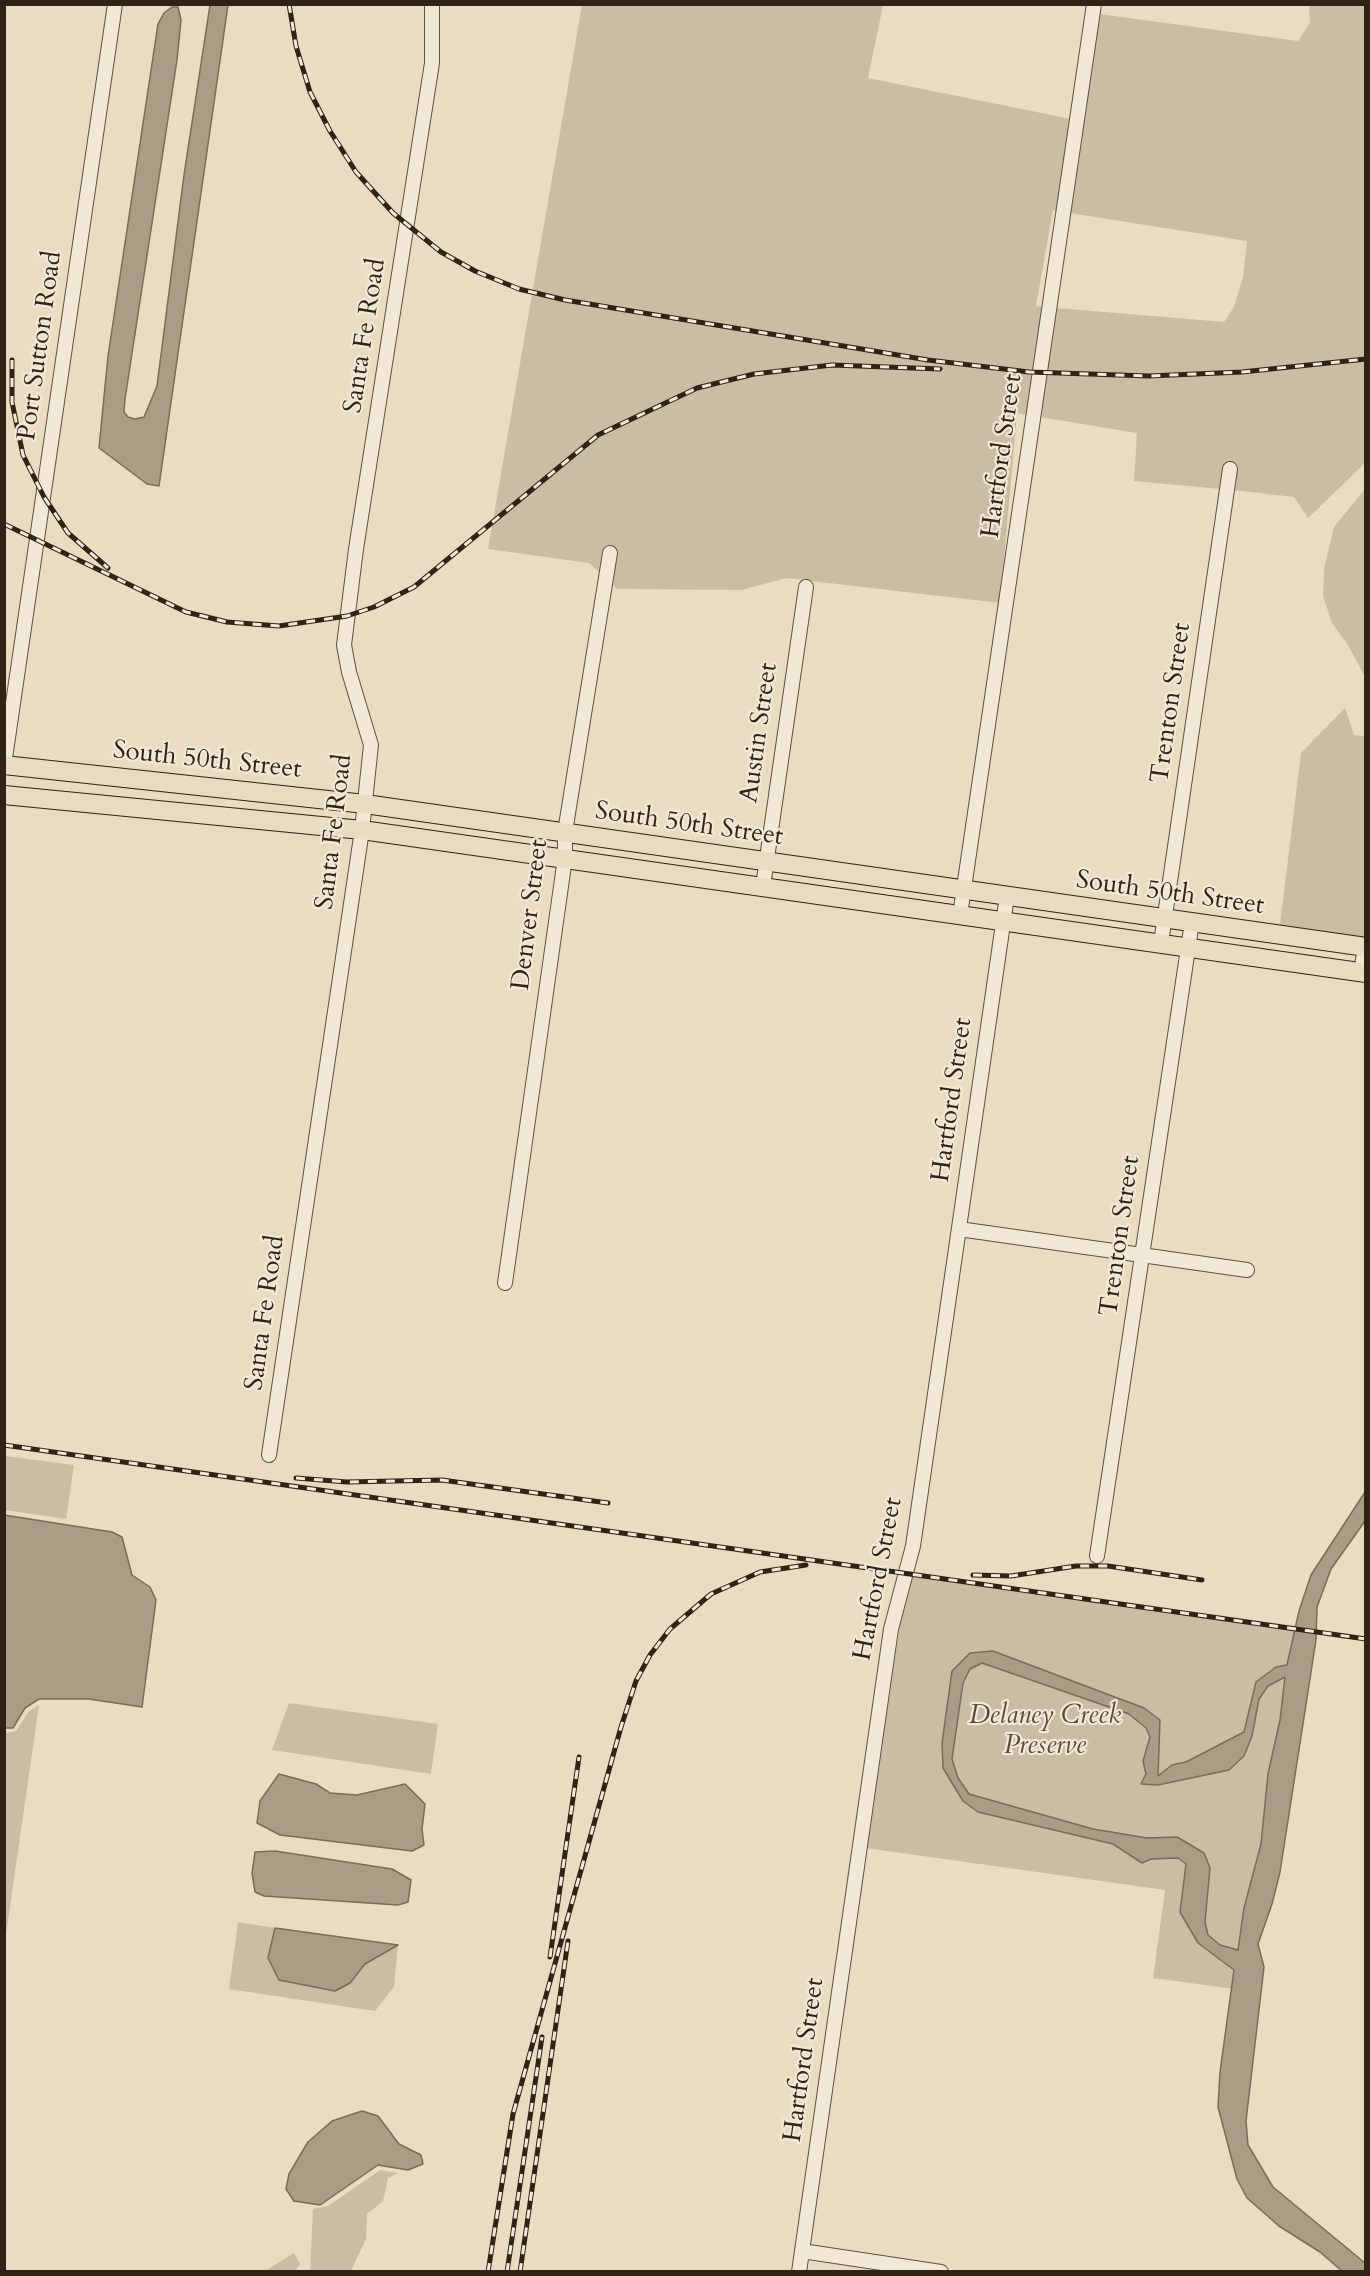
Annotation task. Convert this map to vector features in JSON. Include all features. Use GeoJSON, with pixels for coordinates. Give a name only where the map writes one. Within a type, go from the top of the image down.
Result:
{"type":"FeatureCollection","features":[{"type":"Feature","properties":{"kind":"main road","name":"South 50th Street"},"geometry":{"type":"LineString","coordinates":[[4,765],[365,804],[1365,947]]}},
{"type":"Feature","properties":{"kind":"main road","name":"South 50th Street"},"geometry":{"type":"LineString","coordinates":[[4,795],[362,830],[1363,972]]}},
{"type":"Feature","properties":{"kind":"street","name":"Port Sutton Road"},"geometry":{"type":"LineString","coordinates":[[4,765],[115,4]]}},
{"type":"Feature","properties":{"kind":"street","name":"Santa Fe Road"},"geometry":{"type":"LineString","coordinates":[[268,1455],[365,804],[371,745],[349,672],[344,645],[356,549],[432,63],[432,4]]}},
{"type":"Feature","properties":{"kind":"street","name":"Hartford Street"},"geometry":{"type":"LineString","coordinates":[[960,915],[1094,4]]}},
{"type":"Feature","properties":{"kind":"street","name":"Trenton Street"},"geometry":{"type":"LineString","coordinates":[[1161,943],[1230,469]]}},
{"type":"Feature","properties":{"kind":"street","name":"Denver Street"},"geometry":{"type":"LineString","coordinates":[[505,1283],[565,858],[565,832],[609,553]]}},
{"type":"Feature","properties":{"kind":"street","name":"Austin Street"},"geometry":{"type":"LineString","coordinates":[[763,886],[806,587]]}},
{"type":"Feature","properties":{"kind":"street","name":"Hartford Street"},"geometry":{"type":"LineString","coordinates":[[799,2271],[891,1629],[913,1546],[1007,896]]}},
{"type":"Feature","properties":{"kind":"street","name":"Trenton Street"},"geometry":{"type":"LineString","coordinates":[[1097,1556],[1191,922]]}},
{"type":"Feature","properties":{"kind":"street"},"geometry":{"type":"LineString","coordinates":[[1363,972],[1365,947]]}},
{"type":"Feature","properties":{"kind":"street"},"geometry":{"type":"LineString","coordinates":[[959,1229],[1246,1270]]}},
{"type":"Feature","properties":{"kind":"street"},"geometry":{"type":"LineString","coordinates":[[802,2251],[941,2271]]}},
{"type":"Feature","properties":{"kind":"green space"},"geometry":{"type":"Polygon","coordinates":[[[582,5],[883,5],[868,78],[1071,119],[1058,211],[1053,210],[1036,306],[1043,307],[1027,415],[1017,413],[1000,603],[786,578],[742,590],[617,589],[611,583],[616,549],[604,547],[600,573],[589,563],[488,549],[582,5]]]}},
{"type":"Feature","properties":{"kind":"green space"},"geometry":{"type":"Polygon","coordinates":[[[1309,5],[1363,5],[1366,16],[1365,463],[1308,518],[1294,497],[1233,490],[1236,464],[1224,463],[1221,489],[1134,481],[1137,433],[1040,417],[1056,308],[1224,322],[1234,307],[1243,277],[1247,241],[1070,213],[1099,14],[1298,41],[1310,23],[1309,5]]]}},
{"type":"Feature","properties":{"kind":"green space"},"geometry":{"type":"Polygon","coordinates":[[[1365,489],[1365,677],[1348,645],[1332,623],[1323,596],[1324,569],[1334,527],[1365,489]]]}},
{"type":"Feature","properties":{"kind":"green space"},"geometry":{"type":"Polygon","coordinates":[[[1345,708],[1354,735],[1365,736],[1365,938],[1280,925],[1301,753],[1345,708]]]}},
{"type":"Feature","properties":{"kind":"green space"},"geometry":{"type":"Polygon","coordinates":[[[5,1456],[74,1465],[66,1519],[5,1510],[5,1456]]]}},
{"type":"Feature","properties":{"kind":"green space","name":"Delaney Creek Preserve"},"geometry":{"type":"Polygon","coordinates":[[[908,1572],[1302,1627],[1249,1991],[1153,1978],[1165,1890],[866,1848],[908,1572]]]}},
{"type":"Feature","properties":{"kind":"green space"},"geometry":{"type":"Polygon","coordinates":[[[289,1703],[438,1724],[431,1774],[272,1750],[289,1703]]]}},
{"type":"Feature","properties":{"kind":"green space"},"geometry":{"type":"Polygon","coordinates":[[[39,1705],[5,1941],[5,1733],[16,1731],[29,1711],[39,1705]]]}},
{"type":"Feature","properties":{"kind":"green space"},"geometry":{"type":"Polygon","coordinates":[[[238,1922],[275,1928],[268,1958],[279,1980],[335,1991],[350,1983],[365,1964],[398,1945],[394,1987],[375,2011],[229,1989],[238,1922]]]}},
{"type":"Feature","properties":{"kind":"green space"},"geometry":{"type":"Polygon","coordinates":[[[380,2170],[398,2173],[388,2178],[383,2201],[367,2214],[366,2239],[351,2271],[310,2271],[313,2209],[328,2206],[380,2170]]]}},
{"type":"Feature","properties":{"kind":"green space"},"geometry":{"type":"Polygon","coordinates":[[[294,2253],[300,2264],[295,2271],[265,2271],[294,2253]]]}},
{"type":"Feature","properties":{"kind":"shaded area"},"geometry":{"type":"Polygon","coordinates":[[[210,5],[228,5],[159,486],[147,484],[99,448],[108,356],[158,24],[164,13],[172,7],[178,7],[181,20],[177,60],[125,399],[124,412],[128,417],[135,419],[144,417],[157,386],[184,175],[210,5]]]}},
{"type":"Feature","properties":{"kind":"shaded area"},"geometry":{"type":"Polygon","coordinates":[[[1365,1492],[1365,1521],[1331,1569],[1317,1607],[1316,1640],[1280,1872],[1258,1944],[1264,1967],[1246,2121],[1248,2145],[1273,2187],[1365,2263],[1365,2271],[1343,2272],[1320,2252],[1279,2226],[1247,2198],[1237,2179],[1218,2107],[1220,2072],[1234,1970],[1198,1943],[1180,1912],[1186,1864],[1178,1858],[1151,1859],[1142,1863],[1113,1844],[978,1812],[963,1801],[943,1768],[942,1743],[952,1671],[970,1653],[993,1651],[1144,1708],[1160,1720],[1158,1776],[1172,1765],[1186,1762],[1244,1732],[1256,1682],[1276,1667],[1287,1665],[1299,1611],[1311,1575],[1365,1492]],[[982,1663],[970,1669],[963,1683],[952,1759],[958,1778],[969,1794],[1093,1829],[1147,1838],[1177,1837],[1204,1853],[1210,1868],[1205,1922],[1208,1935],[1220,1945],[1238,1950],[1244,1908],[1261,1844],[1268,1774],[1280,1720],[1285,1677],[1268,1686],[1259,1699],[1252,1736],[1244,1756],[1229,1770],[1158,1785],[1141,1784],[1146,1774],[1143,1761],[1150,1737],[1146,1728],[1129,1714],[982,1663]]]}},
{"type":"Feature","properties":{"kind":"shaded area"},"geometry":{"type":"Polygon","coordinates":[[[4,1515],[112,1532],[122,1537],[132,1575],[150,1587],[156,1600],[142,1707],[89,1699],[39,1699],[25,1708],[13,1728],[5,1728],[4,1515]]]}},
{"type":"Feature","properties":{"kind":"shaded area"},"geometry":{"type":"Polygon","coordinates":[[[279,1774],[316,1784],[330,1793],[357,1795],[405,1784],[425,1804],[422,1829],[424,1845],[412,1851],[280,1835],[257,1823],[260,1801],[279,1774]]]}},
{"type":"Feature","properties":{"kind":"shaded area"},"geometry":{"type":"Polygon","coordinates":[[[275,1851],[392,1869],[411,1880],[408,1902],[398,1905],[264,1896],[255,1892],[252,1873],[255,1852],[275,1851]]]}},
{"type":"Feature","properties":{"kind":"shaded area"},"geometry":{"type":"Polygon","coordinates":[[[275,1928],[398,1945],[365,1964],[350,1983],[335,1991],[279,1980],[268,1958],[275,1928]]]}},
{"type":"Feature","properties":{"kind":"shaded area"},"geometry":{"type":"Polygon","coordinates":[[[362,2111],[378,2116],[399,2144],[421,2155],[423,2164],[408,2170],[378,2165],[320,2205],[294,2201],[286,2189],[289,2174],[308,2142],[332,2121],[362,2111]]]}},
{"type":"Feature","properties":{"kind":"railway"},"geometry":{"type":"LineString","coordinates":[[289,4],[296,46],[310,92],[330,131],[356,172],[393,213],[441,252],[475,271],[519,289],[565,300],[928,360],[1029,372],[1149,376],[1242,372],[1366,359]]}},
{"type":"Feature","properties":{"kind":"railway"},"geometry":{"type":"LineString","coordinates":[[12,360],[12,402],[23,455],[44,497],[68,533],[108,568]]}},
{"type":"Feature","properties":{"kind":"railway"},"geometry":{"type":"LineString","coordinates":[[4,524],[186,612],[227,622],[279,626],[347,616],[374,607],[414,587],[598,435],[697,388],[754,374],[832,365],[940,369]]}},
{"type":"Feature","properties":{"kind":"railway"},"geometry":{"type":"LineString","coordinates":[[4,1445],[1366,1639]]}},
{"type":"Feature","properties":{"kind":"railway"},"geometry":{"type":"LineString","coordinates":[[296,1478],[347,1482],[442,1480],[608,1503]]}},
{"type":"Feature","properties":{"kind":"railway"},"geometry":{"type":"LineString","coordinates":[[488,2272],[513,2114],[621,1727],[636,1681],[650,1655],[670,1629],[711,1594],[760,1572],[806,1565]]}},
{"type":"Feature","properties":{"kind":"railway"},"geometry":{"type":"LineString","coordinates":[[973,1575],[1011,1576],[1076,1566],[1108,1566],[1202,1580]]}},
{"type":"Feature","properties":{"kind":"railway"},"geometry":{"type":"LineString","coordinates":[[550,1957],[579,1757]]}},
{"type":"Feature","properties":{"kind":"railway"},"geometry":{"type":"LineString","coordinates":[[520,2272],[568,1941]]}},
{"type":"Feature","properties":{"kind":"railway"},"geometry":{"type":"LineString","coordinates":[[507,2272],[542,2037]]}}]}
